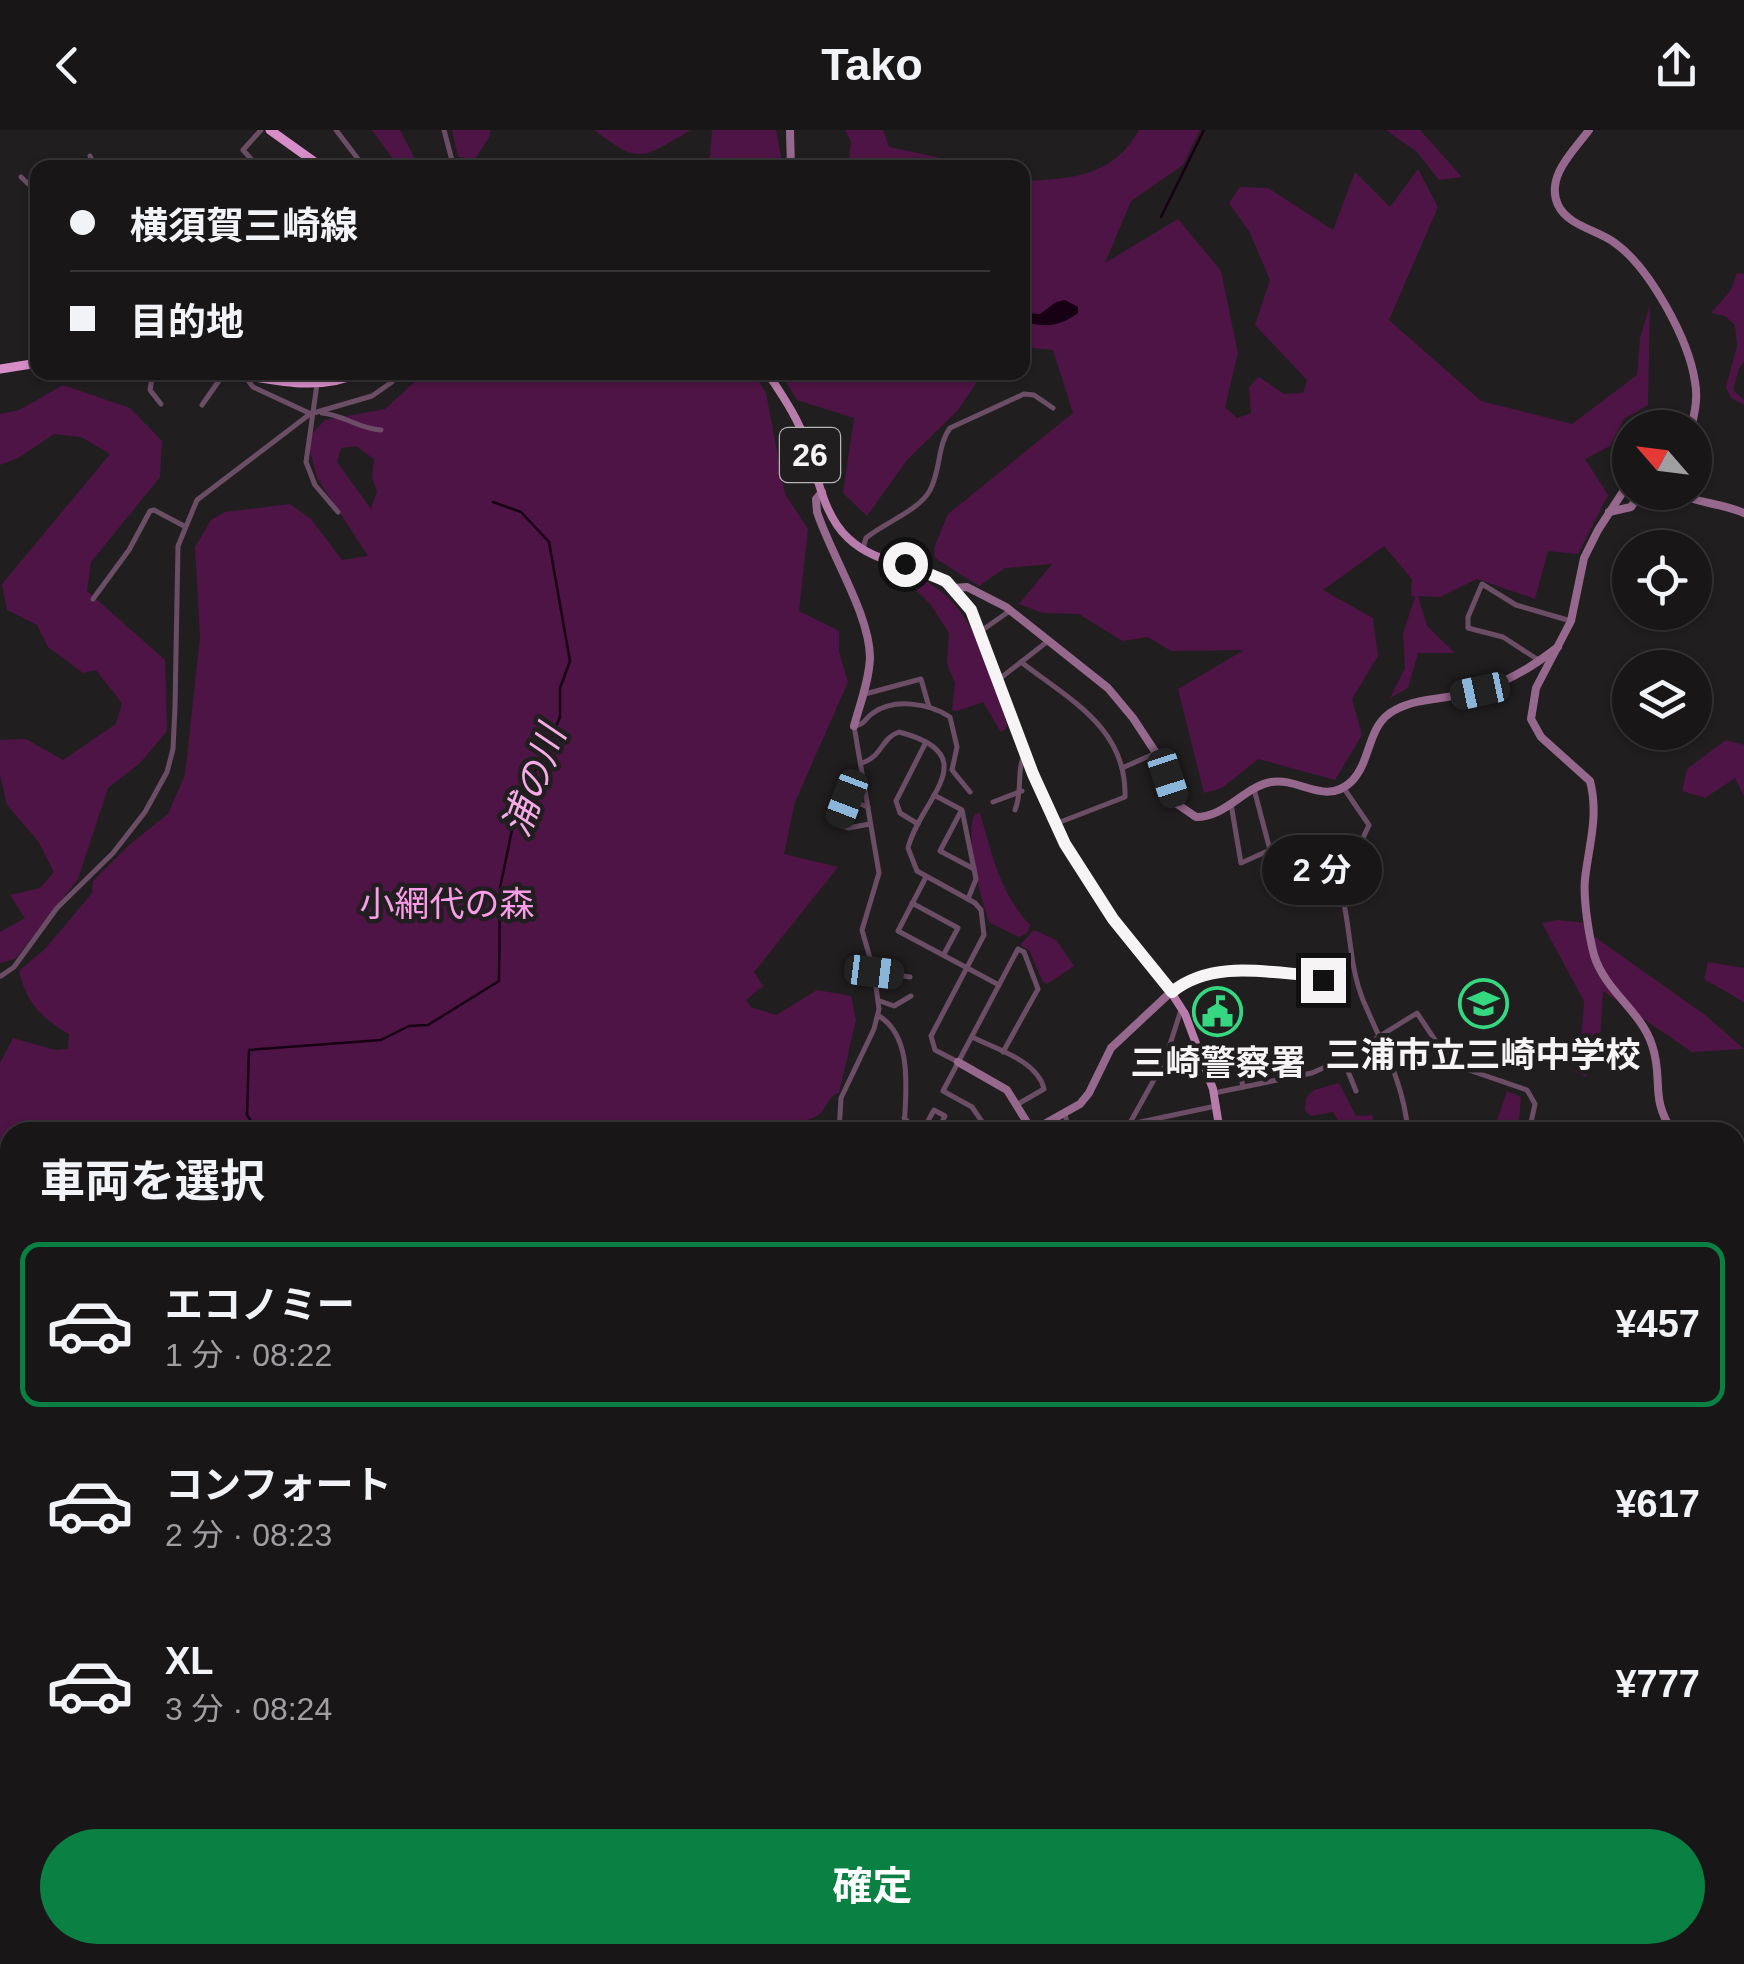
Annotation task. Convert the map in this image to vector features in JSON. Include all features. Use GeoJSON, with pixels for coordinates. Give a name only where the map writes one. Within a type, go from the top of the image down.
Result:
{"type":"FeatureCollection","features":[{"type":"Feature","properties":{"kind":"highway"},"geometry":{"type":"LineString","coordinates":[[270,130],[312,160]]}},
{"type":"Feature","properties":{"kind":"highway"},"geometry":{"type":"LineString","coordinates":[[0,369],[30,364]]}},
{"type":"Feature","properties":{"kind":"highway"},"geometry":{"type":"LineString","coordinates":[[284,380],[316,384],[343,380]]}},
{"type":"Feature","properties":{"kind":"main road","name":"26"},"geometry":{"type":"LineString","coordinates":[[773,380],[801,430],[822,492],[840,528],[863,548],[931,573],[954,588]]}},
{"type":"Feature","properties":{"kind":"main road"},"geometry":{"type":"LineString","coordinates":[[954,588],[981,631],[1055,824],[1096,895],[1182,1007],[1204,1060],[1218,1122]]}},
{"type":"Feature","properties":{"kind":"street"},"geometry":{"type":"LineString","coordinates":[[252,160],[242,150],[260,130]]}},
{"type":"Feature","properties":{"kind":"street"},"geometry":{"type":"LineString","coordinates":[[336,130],[357,160]]}},
{"type":"Feature","properties":{"kind":"street"},"geometry":{"type":"LineString","coordinates":[[444,130],[452,160]]}},
{"type":"Feature","properties":{"kind":"street"},"geometry":{"type":"LineString","coordinates":[[790,130],[792,160]]}},
{"type":"Feature","properties":{"kind":"street"},"geometry":{"type":"LineString","coordinates":[[1589,130],[1559,173],[1558,206],[1581,226],[1614,242],[1650,280],[1683,344],[1695,378],[1694,410]]}},
{"type":"Feature","properties":{"kind":"street"},"geometry":{"type":"LineString","coordinates":[[90,156],[92,160]]}},
{"type":"Feature","properties":{"kind":"street"},"geometry":{"type":"LineString","coordinates":[[21,178],[30,186]]}},
{"type":"Feature","properties":{"kind":"street"},"geometry":{"type":"LineString","coordinates":[[152,380],[150,390],[161,404]]}},
{"type":"Feature","properties":{"kind":"street"},"geometry":{"type":"LineString","coordinates":[[202,406],[220,380]]}},
{"type":"Feature","properties":{"kind":"street"},"geometry":{"type":"LineString","coordinates":[[248,380],[253,388],[312,414],[340,416],[369,430],[381,430]]}},
{"type":"Feature","properties":{"kind":"street"},"geometry":{"type":"LineString","coordinates":[[317,380],[306,450],[309,474],[324,500],[338,512]]}},
{"type":"Feature","properties":{"kind":"street"},"geometry":{"type":"LineString","coordinates":[[1,976],[14,967],[57,908],[113,854],[146,812],[167,772],[173,749],[178,642],[177,555],[184,526],[203,493],[312,414],[372,396],[392,382]]}},
{"type":"Feature","properties":{"kind":"street"},"geometry":{"type":"LineString","coordinates":[[863,548],[866,538],[925,499],[950,428],[1024,394],[1053,408]]}},
{"type":"Feature","properties":{"kind":"street"},"geometry":{"type":"LineString","coordinates":[[822,492],[816,499],[817,512],[868,634],[870,664],[854,726],[878,878],[862,930],[880,1001],[878,1016],[841,1098],[840,1122]]}},
{"type":"Feature","properties":{"kind":"street"},"geometry":{"type":"LineString","coordinates":[[1712,503],[1744,513]]}},
{"type":"Feature","properties":{"kind":"street"},"geometry":{"type":"LineString","coordinates":[[1612,509],[1584,558],[1571,621],[1536,688],[1531,720],[1541,738],[1590,781],[1595,823],[1586,892],[1594,953],[1611,990],[1651,1040],[1657,1060],[1658,1105],[1667,1122]]}},
{"type":"Feature","properties":{"kind":"street"},"geometry":{"type":"LineString","coordinates":[[1610,512],[1618,510]]}},
{"type":"Feature","properties":{"kind":"street"},"geometry":{"type":"LineString","coordinates":[[93,599],[129,550],[150,511],[184,526]]}},
{"type":"Feature","properties":{"kind":"street"},"geometry":{"type":"LineString","coordinates":[[1540,661],[1503,637],[1468,628],[1468,617],[1482,584],[1516,605],[1571,621]]}},
{"type":"Feature","properties":{"kind":"street"},"geometry":{"type":"LineString","coordinates":[[954,588],[966,587],[1011,610],[1115,696],[1156,753],[1177,804],[1186,814],[1206,817],[1254,789],[1275,782],[1320,792],[1342,787],[1358,772],[1382,719],[1394,710],[1480,691],[1540,661],[1558,647]]}},
{"type":"Feature","properties":{"kind":"street"},"geometry":{"type":"LineString","coordinates":[[981,631],[1011,610]]}},
{"type":"Feature","properties":{"kind":"street"},"geometry":{"type":"LineString","coordinates":[[998,680],[1048,641]]}},
{"type":"Feature","properties":{"kind":"street"},"geometry":{"type":"LineString","coordinates":[[1021,662],[1108,731],[1126,776],[1125,797],[1055,824]]}},
{"type":"Feature","properties":{"kind":"street"},"geometry":{"type":"LineString","coordinates":[[863,694],[921,679],[929,707]]}},
{"type":"Feature","properties":{"kind":"street"},"geometry":{"type":"LineString","coordinates":[[854,726],[862,725],[873,712],[907,704],[929,707],[950,717],[957,747],[952,770],[970,792]]}},
{"type":"Feature","properties":{"kind":"street"},"geometry":{"type":"LineString","coordinates":[[862,763],[878,755],[894,733],[905,734],[942,754],[944,776],[908,848],[914,868],[978,906],[984,932],[931,1040],[936,1050],[999,1084],[1018,1104],[1027,1122]]}},
{"type":"Feature","properties":{"kind":"street"},"geometry":{"type":"LineString","coordinates":[[918,824],[900,813],[896,801],[924,744]]}},
{"type":"Feature","properties":{"kind":"street"},"geometry":{"type":"LineString","coordinates":[[1122,768],[1156,753]]}},
{"type":"Feature","properties":{"kind":"street"},"geometry":{"type":"LineString","coordinates":[[1015,810],[1022,791],[1020,763],[1026,754]]}},
{"type":"Feature","properties":{"kind":"street"},"geometry":{"type":"LineString","coordinates":[[1342,787],[1369,825],[1363,838],[1343,848],[1339,863],[1348,952],[1364,1002],[1395,1068],[1407,1122]]}},
{"type":"Feature","properties":{"kind":"street"},"geometry":{"type":"LineString","coordinates":[[1231,804],[1241,862],[1270,850],[1254,789]]}},
{"type":"Feature","properties":{"kind":"street"},"geometry":{"type":"LineString","coordinates":[[992,802],[1022,791]]}},
{"type":"Feature","properties":{"kind":"street"},"geometry":{"type":"LineString","coordinates":[[934,795],[962,810]]}},
{"type":"Feature","properties":{"kind":"street"},"geometry":{"type":"LineString","coordinates":[[868,807],[847,799],[838,824],[848,828],[870,824]]}},
{"type":"Feature","properties":{"kind":"street"},"geometry":{"type":"LineString","coordinates":[[962,810],[940,851],[974,869]]}},
{"type":"Feature","properties":{"kind":"street"},"geometry":{"type":"LineString","coordinates":[[962,810],[976,885],[968,899]]}},
{"type":"Feature","properties":{"kind":"street"},"geometry":{"type":"LineString","coordinates":[[926,877],[898,930],[999,985]]}},
{"type":"Feature","properties":{"kind":"street"},"geometry":{"type":"LineString","coordinates":[[912,903],[958,928],[943,955]]}},
{"type":"Feature","properties":{"kind":"street"},"geometry":{"type":"LineString","coordinates":[[982,1122],[972,1106],[943,1092],[1018,949],[1024,952],[1038,989],[1003,1052]]}},
{"type":"Feature","properties":{"kind":"street"},"geometry":{"type":"LineString","coordinates":[[874,972],[910,976]]}},
{"type":"Feature","properties":{"kind":"street"},"geometry":{"type":"LineString","coordinates":[[1050,1122],[1080,1104],[1111,1048],[1192,978],[1216,972],[1318,976],[1324,985]]}},
{"type":"Feature","properties":{"kind":"street"},"geometry":{"type":"LineString","coordinates":[[880,1001],[894,1006],[910,996]]}},
{"type":"Feature","properties":{"kind":"street"},"geometry":{"type":"LineString","coordinates":[[1131,1122],[1165,1060],[1182,1007]]}},
{"type":"Feature","properties":{"kind":"street"},"geometry":{"type":"LineString","coordinates":[[1214,1093],[1312,1073],[1343,1059],[1418,1013],[1460,1067],[1516,1084],[1532,1095],[1535,1104],[1532,1122]]}},
{"type":"Feature","properties":{"kind":"street"},"geometry":{"type":"LineString","coordinates":[[878,1016],[892,1027],[903,1060],[907,1090],[904,1122]]}},
{"type":"Feature","properties":{"kind":"street"},"geometry":{"type":"LineString","coordinates":[[972,1036],[1036,1071],[1044,1086],[1042,1091],[1018,1104]]}},
{"type":"Feature","properties":{"kind":"street"},"geometry":{"type":"LineString","coordinates":[[1236,1053],[1243,1087]]}},
{"type":"Feature","properties":{"kind":"street"},"geometry":{"type":"LineString","coordinates":[[1343,1059],[1356,1091]]}},
{"type":"Feature","properties":{"kind":"street"},"geometry":{"type":"LineString","coordinates":[[1140,1122],[1216,1106]]}},
{"type":"Feature","properties":{"kind":"street"},"geometry":{"type":"LineString","coordinates":[[927,1122],[934,1110],[945,1116],[942,1122]]}},
{"type":"Feature","properties":{"kind":"street"},"geometry":{"type":"LineString","coordinates":[[1064,1114],[1066,1122]]}},
{"type":"Feature","properties":{"kind":"street"},"geometry":{"type":"LineString","coordinates":[[904,1118],[908,1122]]}},
{"type":"Feature","properties":{"kind":"green space"},"geometry":{"type":"Polygon","coordinates":[[[372,130],[400,130],[415,160],[394,160],[372,130]]]}},
{"type":"Feature","properties":{"kind":"green space"},"geometry":{"type":"Polygon","coordinates":[[[452,130],[490,130],[490,136],[475,159],[458,157],[452,130]]]}},
{"type":"Feature","properties":{"kind":"green space"},"geometry":{"type":"Polygon","coordinates":[[[594,130],[691,130],[642,154],[622,149],[594,130]]]}},
{"type":"Feature","properties":{"kind":"green space"},"geometry":{"type":"Polygon","coordinates":[[[712,130],[776,130],[782,160],[710,160],[712,130]]]}},
{"type":"Feature","properties":{"kind":"green space"},"geometry":{"type":"Polygon","coordinates":[[[845,130],[883,130],[889,147],[941,160],[849,160],[851,142],[845,130]]]}},
{"type":"Feature","properties":{"kind":"green space"},"geometry":{"type":"Polygon","coordinates":[[[1139,130],[1200,130],[1183,165],[1131,201],[1105,263],[1178,219],[1221,271],[1238,353],[1225,407],[1237,418],[1251,413],[1249,387],[1259,377],[1284,394],[1303,393],[1307,380],[1255,325],[1270,280],[1249,231],[1229,203],[1240,187],[1268,188],[1333,230],[1355,172],[1390,207],[1418,169],[1438,207],[1389,320],[1481,401],[1572,424],[1637,375],[1640,338],[1650,305],[1648,405],[1639,410],[1612,410],[1610,446],[1585,459],[1608,495],[1578,554],[1548,551],[1535,599],[1477,579],[1440,597],[1418,596],[1427,626],[1455,653],[1418,653],[1408,688],[1390,698],[1405,668],[1403,634],[1415,597],[1411,596],[1412,579],[1384,546],[1323,590],[1373,618],[1378,656],[1352,699],[1362,735],[1335,780],[1258,759],[1222,788],[1204,793],[1178,689],[1244,650],[1171,651],[1148,637],[1122,641],[1079,614],[1042,613],[1019,604],[1052,564],[1005,568],[979,586],[935,558],[934,548],[948,514],[1073,413],[1053,350],[1030,348],[1030,181],[1074,176],[1117,158],[1139,130]]]}},
{"type":"Feature","properties":{"kind":"green space"},"geometry":{"type":"Polygon","coordinates":[[[1386,130],[1420,130],[1462,177],[1439,180],[1417,152],[1386,130]]]}},
{"type":"Feature","properties":{"kind":"green space"},"geometry":{"type":"Polygon","coordinates":[[[1737,273],[1744,274],[1744,362],[1733,390],[1744,405],[1731,398],[1726,387],[1737,346],[1735,325],[1725,316],[1711,313],[1731,290],[1737,273]]]}},
{"type":"Feature","properties":{"kind":"green space","name":"小網代の森"},"geometry":{"type":"Polygon","coordinates":[[[417,380],[758,380],[766,393],[785,494],[808,529],[799,611],[839,631],[839,652],[848,682],[795,802],[784,854],[838,867],[754,972],[763,986],[746,1000],[751,1007],[776,1015],[817,990],[851,996],[856,1020],[839,1093],[819,1114],[801,1122],[0,1122],[0,1063],[13,1038],[55,1050],[68,1049],[69,1034],[36,1008],[19,971],[46,948],[92,893],[93,881],[168,814],[185,775],[200,637],[195,547],[211,520],[225,512],[290,504],[311,519],[342,560],[368,556],[317,478],[307,439],[325,420],[385,409],[417,380]],[[356,446],[341,448],[337,462],[371,509],[377,491],[372,478],[374,459],[356,446]]]}},
{"type":"Feature","properties":{"kind":"green space"},"geometry":{"type":"Polygon","coordinates":[[[785,380],[978,380],[958,410],[907,460],[867,516],[843,493],[854,418],[797,400],[785,380]]]}},
{"type":"Feature","properties":{"kind":"green space"},"geometry":{"type":"Polygon","coordinates":[[[63,385],[130,408],[162,441],[160,477],[91,562],[87,591],[165,660],[167,731],[140,763],[108,788],[78,879],[15,959],[0,963],[0,932],[25,918],[10,895],[40,888],[54,872],[38,841],[7,805],[0,774],[0,740],[26,739],[63,760],[116,724],[122,703],[96,670],[83,673],[48,647],[37,625],[7,610],[2,584],[110,454],[81,437],[54,434],[0,465],[0,414],[19,410],[63,385]]]}},
{"type":"Feature","properties":{"kind":"green space"},"geometry":{"type":"Polygon","coordinates":[[[903,572],[946,595],[961,612],[983,654],[1006,729],[1001,732],[983,702],[952,710],[955,683],[947,664],[949,633],[931,605],[902,576],[903,572]]]}},
{"type":"Feature","properties":{"kind":"green space"},"geometry":{"type":"Polygon","coordinates":[[[1726,740],[1744,745],[1744,796],[1735,778],[1705,798],[1682,791],[1687,769],[1726,740]]]}},
{"type":"Feature","properties":{"kind":"green space"},"geometry":{"type":"Polygon","coordinates":[[[980,813],[1004,886],[1030,925],[1028,932],[1019,937],[990,923],[986,913],[971,836],[975,814],[980,813]]]}},
{"type":"Feature","properties":{"kind":"green space"},"geometry":{"type":"Polygon","coordinates":[[[1542,923],[1585,923],[1592,935],[1705,1015],[1744,1049],[1692,1052],[1603,991],[1599,1056],[1586,1077],[1575,1072],[1580,1061],[1584,1001],[1542,923]]]}},
{"type":"Feature","properties":{"kind":"green space"},"geometry":{"type":"Polygon","coordinates":[[[1034,930],[1056,940],[1074,966],[1047,984],[1029,950],[1020,945],[1034,930]]]}},
{"type":"Feature","properties":{"kind":"green space"},"geometry":{"type":"Polygon","coordinates":[[[1708,962],[1744,968],[1744,1002],[1704,979],[1708,962]]]}},
{"type":"Feature","properties":{"kind":"green space"},"geometry":{"type":"Polygon","coordinates":[[[1339,1083],[1356,1116],[1372,1115],[1374,1122],[1339,1122],[1333,1112],[1311,1116],[1305,1110],[1306,1098],[1314,1090],[1339,1083]]]}},
{"type":"Feature","properties":{"kind":"green space"},"geometry":{"type":"Polygon","coordinates":[[[1507,1091],[1521,1097],[1519,1122],[1496,1122],[1507,1091]]]}},
{"type":"Feature","properties":{"kind":"shaded area"},"geometry":{"type":"Polygon","coordinates":[[[1065,300],[1078,307],[1078,313],[1058,324],[1030,322],[1030,313],[1040,314],[1065,300]]]}},
{"type":"Feature","properties":{"kind":"waterway"},"geometry":{"type":"LineString","coordinates":[[1161,217],[1204,130]]}},
{"type":"Feature","properties":{"kind":"waterway","name":"浦の川"},"geometry":{"type":"LineString","coordinates":[[252,1122],[247,1115],[249,1050],[381,1040],[409,1026],[428,1025],[499,981],[500,888],[519,796],[542,760],[560,717],[560,688],[570,661],[549,542],[521,512],[493,502]]}},
{"type":"Feature","properties":{"kind":"place","name":"三浦市立三崎中学校"},"geometry":{"type":"Point","coordinates":[1483,1003]}},
{"type":"Feature","properties":{"kind":"place","name":"三崎警察署"},"geometry":{"type":"Point","coordinates":[1218,1011]}},
{"type":"Feature","properties":{"kind":"route"},"geometry":{"type":"LineString","coordinates":[[905,564],[946,581],[971,610],[1033,774],[1065,844],[1113,919],[1172,992],[1192,978],[1216,972],[1318,976],[1323,980]]}}]}
